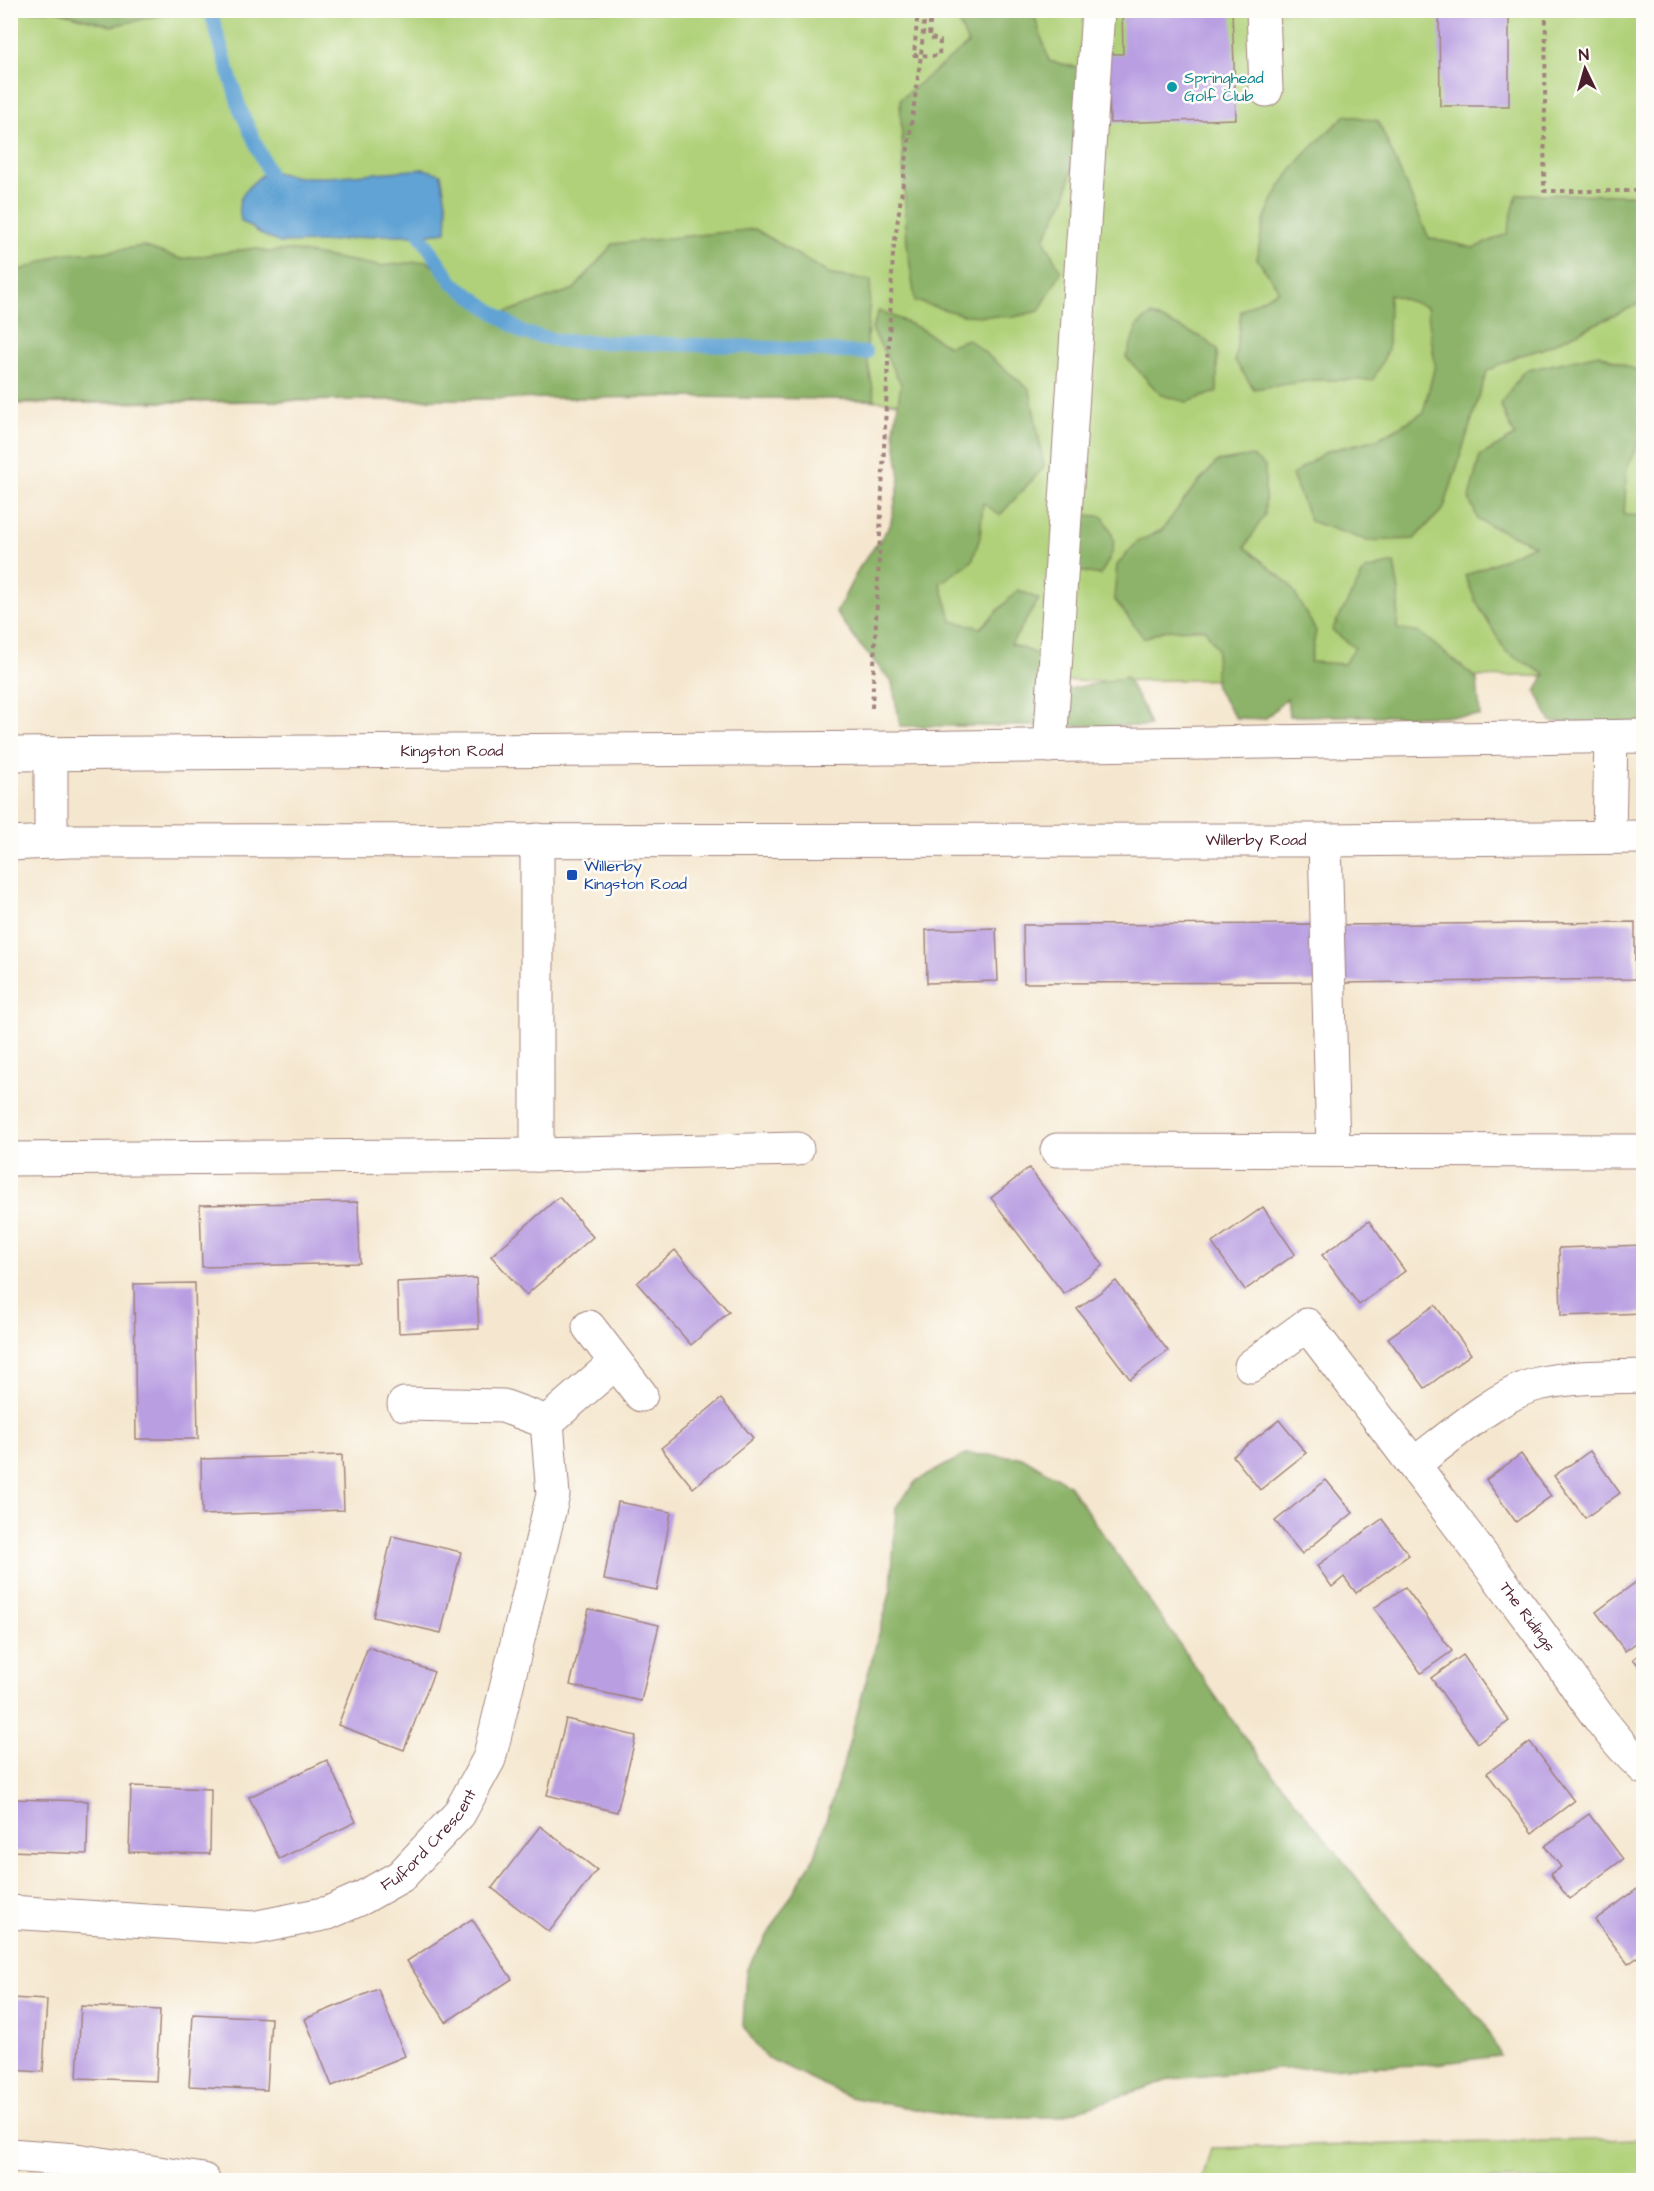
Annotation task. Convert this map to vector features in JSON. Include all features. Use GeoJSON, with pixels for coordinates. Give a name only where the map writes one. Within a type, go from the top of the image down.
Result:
{"type":"FeatureCollection","features":[{"type":"Feature","properties":{"kind":"street"},"geometry":{"type":"LineString","coordinates":[[1050,746],[1098,10]]}},
{"type":"Feature","properties":{"kind":"street"},"geometry":{"type":"LineString","coordinates":[[1263,10],[1266,90]]}},
{"type":"Feature","properties":{"kind":"street"},"geometry":{"type":"LineString","coordinates":[[883,748],[1644,736]]}},
{"type":"Feature","properties":{"kind":"street"},"geometry":{"type":"LineString","coordinates":[[1609,837],[1611,737]]}},
{"type":"Feature","properties":{"kind":"street","name":"Kingston Road"},"geometry":{"type":"LineString","coordinates":[[10,754],[883,748]]}},
{"type":"Feature","properties":{"kind":"street"},"geometry":{"type":"LineString","coordinates":[[51,754],[51,842]]}},
{"type":"Feature","properties":{"kind":"street","name":"Willerby Road"},"geometry":{"type":"LineString","coordinates":[[537,840],[1325,840],[1644,837]]}},
{"type":"Feature","properties":{"kind":"street"},"geometry":{"type":"LineString","coordinates":[[10,844],[537,840],[537,1155]]}},
{"type":"Feature","properties":{"kind":"street"},"geometry":{"type":"LineString","coordinates":[[1325,840],[1333,1150]]}},
{"type":"Feature","properties":{"kind":"street"},"geometry":{"type":"LineString","coordinates":[[10,1159],[537,1155],[796,1149]]}},
{"type":"Feature","properties":{"kind":"street"},"geometry":{"type":"LineString","coordinates":[[1057,1150],[1644,1150]]}},
{"type":"Feature","properties":{"kind":"street","name":"The Ridings"},"geometry":{"type":"LineString","coordinates":[[1251,1366],[1307,1325],[1554,1652],[1597,1717],[1644,1768]]}},
{"type":"Feature","properties":{"kind":"street"},"geometry":{"type":"LineString","coordinates":[[589,1327],[640,1395]]}},
{"type":"Feature","properties":{"kind":"street"},"geometry":{"type":"LineString","coordinates":[[404,1404],[504,1406],[547,1422],[615,1363]]}},
{"type":"Feature","properties":{"kind":"street"},"geometry":{"type":"LineString","coordinates":[[1414,1464],[1497,1403],[1535,1384],[1581,1377],[1644,1376]]}},
{"type":"Feature","properties":{"kind":"street","name":"Fulford Crescent"},"geometry":{"type":"LineString","coordinates":[[10,1912],[253,1928],[328,1913],[401,1876],[459,1814],[489,1759],[553,1495],[547,1422]]}},
{"type":"Feature","properties":{"kind":"street"},"geometry":{"type":"LineString","coordinates":[[10,2155],[76,2160],[203,2181]]}},
{"type":"Feature","properties":{"kind":"path"},"geometry":{"type":"LineString","coordinates":[[918,10],[914,55],[939,56],[940,41],[929,37],[931,10]]}},
{"type":"Feature","properties":{"kind":"path"},"geometry":{"type":"LineString","coordinates":[[883,748],[893,254],[921,55],[925,10]]}},
{"type":"Feature","properties":{"kind":"path"},"geometry":{"type":"LineString","coordinates":[[1546,10],[1544,191],[1644,191]]}},
{"type":"Feature","properties":{"kind":"green space"},"geometry":{"type":"Polygon","coordinates":[[[10,11],[1643,11],[1643,675],[903,683],[924,405],[809,395],[11,404],[10,11]]]}},
{"type":"Feature","properties":{"kind":"green space"},"geometry":{"type":"Polygon","coordinates":[[[57,11],[171,11],[173,13],[111,26],[57,11]]]}},
{"type":"Feature","properties":{"kind":"green space"},"geometry":{"type":"Polygon","coordinates":[[[954,11],[1033,11],[1049,61],[1080,68],[1086,103],[1066,196],[1044,239],[1061,272],[1039,311],[1014,317],[963,315],[915,301],[907,243],[900,99],[968,44],[954,11]]]}},
{"type":"Feature","properties":{"kind":"green space"},"geometry":{"type":"Polygon","coordinates":[[[1346,115],[1378,121],[1429,238],[1474,248],[1507,234],[1517,194],[1643,195],[1643,302],[1542,349],[1518,356],[1487,371],[1444,508],[1414,539],[1368,541],[1310,521],[1292,475],[1327,451],[1378,439],[1423,413],[1435,365],[1427,307],[1389,294],[1388,350],[1373,380],[1315,380],[1254,389],[1235,361],[1241,311],[1279,290],[1257,259],[1267,213],[1282,184],[1300,160],[1346,115]]]}},
{"type":"Feature","properties":{"kind":"green space"},"geometry":{"type":"Polygon","coordinates":[[[755,229],[831,275],[871,280],[866,353],[875,400],[692,397],[11,403],[11,265],[22,270],[61,254],[103,252],[143,246],[181,259],[255,248],[267,252],[290,250],[380,266],[427,261],[461,290],[498,315],[574,289],[613,244],[755,229]]]}},
{"type":"Feature","properties":{"kind":"green space"},"geometry":{"type":"Polygon","coordinates":[[[879,310],[919,328],[948,346],[968,339],[1030,390],[1044,467],[1000,515],[983,503],[980,537],[972,561],[940,583],[952,621],[981,628],[1018,590],[1039,599],[1011,644],[1045,657],[1065,690],[1126,677],[1143,707],[1150,726],[900,726],[892,682],[836,613],[859,568],[890,526],[900,479],[894,430],[901,384],[872,329],[879,310]]]}},
{"type":"Feature","properties":{"kind":"green space"},"geometry":{"type":"Polygon","coordinates":[[[1151,315],[1201,337],[1217,349],[1217,392],[1187,402],[1161,395],[1126,357],[1138,325],[1151,315]]]}},
{"type":"Feature","properties":{"kind":"green space"},"geometry":{"type":"Polygon","coordinates":[[[1599,354],[1643,373],[1643,434],[1627,467],[1624,515],[1643,516],[1643,722],[1551,722],[1536,692],[1545,674],[1506,652],[1476,602],[1465,576],[1534,545],[1478,520],[1469,498],[1480,456],[1515,436],[1500,404],[1524,371],[1599,354]]]}},
{"type":"Feature","properties":{"kind":"green space"},"geometry":{"type":"Polygon","coordinates":[[[1252,456],[1265,466],[1265,514],[1245,547],[1290,585],[1316,631],[1310,662],[1344,664],[1355,648],[1332,630],[1365,570],[1394,563],[1399,591],[1397,629],[1420,633],[1477,679],[1480,716],[1289,716],[1287,698],[1265,719],[1236,718],[1215,687],[1217,648],[1205,629],[1165,630],[1144,638],[1114,599],[1117,565],[1137,542],[1162,530],[1191,491],[1217,462],[1252,456]]]}},
{"type":"Feature","properties":{"kind":"green space"},"geometry":{"type":"Polygon","coordinates":[[[1081,515],[1102,516],[1111,532],[1112,552],[1100,575],[1073,570],[1081,515]]]}},
{"type":"Feature","properties":{"kind":"green space"},"geometry":{"type":"Polygon","coordinates":[[[966,1454],[1022,1457],[1069,1485],[1246,1740],[1408,1942],[1482,2020],[1500,2056],[1427,2065],[1279,2069],[1172,2079],[1058,2117],[958,2117],[849,2097],[764,2056],[743,2026],[746,1971],[815,1856],[843,1765],[891,1590],[896,1507],[916,1481],[966,1454]]]}},
{"type":"Feature","properties":{"kind":"green space"},"geometry":{"type":"Polygon","coordinates":[[[1643,2139],[1643,2180],[1202,2180],[1211,2148],[1643,2139]]]}},
{"type":"Feature","properties":{"kind":"water"},"geometry":{"type":"Polygon","coordinates":[[[424,169],[441,174],[447,208],[446,232],[420,235],[380,235],[325,242],[280,243],[241,221],[239,206],[242,196],[254,181],[268,171],[299,177],[329,177],[424,169]]]}},
{"type":"Feature","properties":{"kind":"building","name":"Springhead Golf Club"},"geometry":{"type":"Polygon","coordinates":[[[1122,10],[1232,10],[1236,119],[1110,123],[1108,54],[1123,54],[1122,10]]]}},
{"type":"Feature","properties":{"kind":"building"},"geometry":{"type":"Polygon","coordinates":[[[1439,10],[1509,10],[1509,106],[1440,106],[1439,10]]]}},
{"type":"Feature","properties":{"kind":"building"},"geometry":{"type":"Polygon","coordinates":[[[1635,922],[1635,979],[1341,983],[1340,925],[1635,922]]]}},
{"type":"Feature","properties":{"kind":"building"},"geometry":{"type":"Polygon","coordinates":[[[1317,924],[1317,982],[1024,983],[1023,925],[1317,924]]]}},
{"type":"Feature","properties":{"kind":"building"},"geometry":{"type":"Polygon","coordinates":[[[996,928],[998,981],[927,983],[926,930],[996,928]]]}},
{"type":"Feature","properties":{"kind":"building"},"geometry":{"type":"Polygon","coordinates":[[[1029,1168],[1103,1265],[1064,1294],[991,1198],[1029,1168]]]}},
{"type":"Feature","properties":{"kind":"building"},"geometry":{"type":"Polygon","coordinates":[[[559,1197],[593,1237],[526,1295],[491,1256],[559,1197]]]}},
{"type":"Feature","properties":{"kind":"building"},"geometry":{"type":"Polygon","coordinates":[[[358,1202],[360,1263],[202,1267],[200,1205],[358,1202]]]}},
{"type":"Feature","properties":{"kind":"building"},"geometry":{"type":"Polygon","coordinates":[[[1263,1207],[1295,1254],[1245,1290],[1212,1243],[1263,1207]]]}},
{"type":"Feature","properties":{"kind":"building"},"geometry":{"type":"Polygon","coordinates":[[[1369,1221],[1405,1271],[1359,1305],[1322,1255],[1369,1221]]]}},
{"type":"Feature","properties":{"kind":"building"},"geometry":{"type":"Polygon","coordinates":[[[1644,1245],[1644,1313],[1561,1316],[1559,1248],[1644,1245]]]}},
{"type":"Feature","properties":{"kind":"building"},"geometry":{"type":"Polygon","coordinates":[[[675,1250],[729,1312],[691,1345],[637,1283],[675,1250]]]}},
{"type":"Feature","properties":{"kind":"building"},"geometry":{"type":"Polygon","coordinates":[[[476,1278],[479,1329],[399,1333],[397,1282],[476,1278]]]}},
{"type":"Feature","properties":{"kind":"building"},"geometry":{"type":"Polygon","coordinates":[[[1116,1281],[1168,1351],[1130,1379],[1077,1309],[1116,1281]]]}},
{"type":"Feature","properties":{"kind":"building"},"geometry":{"type":"Polygon","coordinates":[[[195,1283],[198,1439],[136,1439],[134,1284],[195,1283]]]}},
{"type":"Feature","properties":{"kind":"building"},"geometry":{"type":"Polygon","coordinates":[[[1435,1305],[1471,1354],[1425,1388],[1388,1338],[1435,1305]]]}},
{"type":"Feature","properties":{"kind":"building"},"geometry":{"type":"Polygon","coordinates":[[[721,1399],[753,1438],[693,1488],[661,1448],[721,1399]]]}},
{"type":"Feature","properties":{"kind":"building"},"geometry":{"type":"Polygon","coordinates":[[[1279,1420],[1306,1453],[1260,1490],[1233,1456],[1279,1420]]]}},
{"type":"Feature","properties":{"kind":"building"},"geometry":{"type":"Polygon","coordinates":[[[1590,1451],[1620,1493],[1585,1518],[1554,1476],[1590,1451]]]}},
{"type":"Feature","properties":{"kind":"building"},"geometry":{"type":"Polygon","coordinates":[[[1521,1454],[1551,1496],[1516,1522],[1486,1480],[1521,1454]]]}},
{"type":"Feature","properties":{"kind":"building"},"geometry":{"type":"Polygon","coordinates":[[[342,1455],[344,1510],[202,1515],[201,1459],[342,1455]]]}},
{"type":"Feature","properties":{"kind":"building"},"geometry":{"type":"Polygon","coordinates":[[[1326,1480],[1353,1513],[1302,1554],[1275,1521],[1326,1480]]]}},
{"type":"Feature","properties":{"kind":"building"},"geometry":{"type":"Polygon","coordinates":[[[618,1502],[671,1512],[657,1590],[604,1580],[618,1502]]]}},
{"type":"Feature","properties":{"kind":"building"},"geometry":{"type":"Polygon","coordinates":[[[1382,1519],[1409,1555],[1356,1593],[1344,1577],[1332,1587],[1317,1566],[1382,1519]]]}},
{"type":"Feature","properties":{"kind":"building"},"geometry":{"type":"Polygon","coordinates":[[[392,1536],[461,1552],[441,1633],[373,1617],[392,1536]]]}},
{"type":"Feature","properties":{"kind":"building"},"geometry":{"type":"Polygon","coordinates":[[[1644,1576],[1644,1637],[1625,1651],[1596,1612],[1644,1576]]]}},
{"type":"Feature","properties":{"kind":"building"},"geometry":{"type":"Polygon","coordinates":[[[1405,1587],[1452,1651],[1421,1673],[1374,1608],[1405,1587]]]}},
{"type":"Feature","properties":{"kind":"building"},"geometry":{"type":"Polygon","coordinates":[[[589,1609],[659,1625],[641,1701],[570,1685],[589,1609]]]}},
{"type":"Feature","properties":{"kind":"building"},"geometry":{"type":"Polygon","coordinates":[[[368,1647],[434,1672],[404,1750],[338,1725],[368,1647]]]}},
{"type":"Feature","properties":{"kind":"building"},"geometry":{"type":"Polygon","coordinates":[[[1644,1651],[1644,1672],[1633,1659],[1644,1651]]]}},
{"type":"Feature","properties":{"kind":"building"},"geometry":{"type":"Polygon","coordinates":[[[1463,1655],[1509,1721],[1478,1743],[1431,1678],[1463,1655]]]}},
{"type":"Feature","properties":{"kind":"building"},"geometry":{"type":"Polygon","coordinates":[[[566,1719],[636,1736],[617,1812],[547,1795],[566,1719]]]}},
{"type":"Feature","properties":{"kind":"building"},"geometry":{"type":"Polygon","coordinates":[[[1530,1742],[1574,1801],[1532,1833],[1487,1773],[1530,1742]]]}},
{"type":"Feature","properties":{"kind":"building"},"geometry":{"type":"Polygon","coordinates":[[[327,1760],[356,1822],[279,1859],[249,1797],[327,1760]]]}},
{"type":"Feature","properties":{"kind":"building"},"geometry":{"type":"Polygon","coordinates":[[[131,1786],[211,1789],[210,1854],[129,1852],[131,1786]]]}},
{"type":"Feature","properties":{"kind":"building"},"geometry":{"type":"Polygon","coordinates":[[[10,1799],[88,1801],[87,1854],[10,1851],[10,1799]]]}},
{"type":"Feature","properties":{"kind":"building"},"geometry":{"type":"Polygon","coordinates":[[[1589,1814],[1623,1859],[1569,1899],[1550,1874],[1561,1867],[1545,1846],[1589,1814]]]}},
{"type":"Feature","properties":{"kind":"building"},"geometry":{"type":"Polygon","coordinates":[[[540,1826],[597,1870],[549,1932],[492,1888],[540,1826]]]}},
{"type":"Feature","properties":{"kind":"building"},"geometry":{"type":"Polygon","coordinates":[[[1640,1887],[1644,1892],[1644,1953],[1628,1964],[1595,1920],[1640,1887]]]}},
{"type":"Feature","properties":{"kind":"building"},"geometry":{"type":"Polygon","coordinates":[[[472,1919],[512,1979],[446,2022],[407,1961],[472,1919]]]}},
{"type":"Feature","properties":{"kind":"building"},"geometry":{"type":"Polygon","coordinates":[[[378,1989],[405,2056],[332,2086],[305,2019],[378,1989]]]}},
{"type":"Feature","properties":{"kind":"building"},"geometry":{"type":"Polygon","coordinates":[[[10,1998],[47,2000],[43,2072],[10,2070],[10,1998]]]}},
{"type":"Feature","properties":{"kind":"building"},"geometry":{"type":"Polygon","coordinates":[[[81,2006],[160,2010],[156,2081],[77,2078],[81,2006]]]}},
{"type":"Feature","properties":{"kind":"building"},"geometry":{"type":"Polygon","coordinates":[[[193,2014],[271,2018],[267,2090],[189,2086],[193,2014]]]}},
{"type":"Feature","properties":{"kind":"waterway"},"geometry":{"type":"LineString","coordinates":[[210,10],[240,109],[268,171]]}},
{"type":"Feature","properties":{"kind":"waterway"},"geometry":{"type":"LineString","coordinates":[[420,235],[453,283],[523,333],[562,341],[866,353]]}},
{"type":"Feature","properties":{"kind":"place","name":"Springhead Golf Club"},"geometry":{"type":"Point","coordinates":[1172,87]}},
{"type":"Feature","properties":{"kind":"place","name":"Willerby Kingston Road"},"geometry":{"type":"Point","coordinates":[572,875]}}]}
